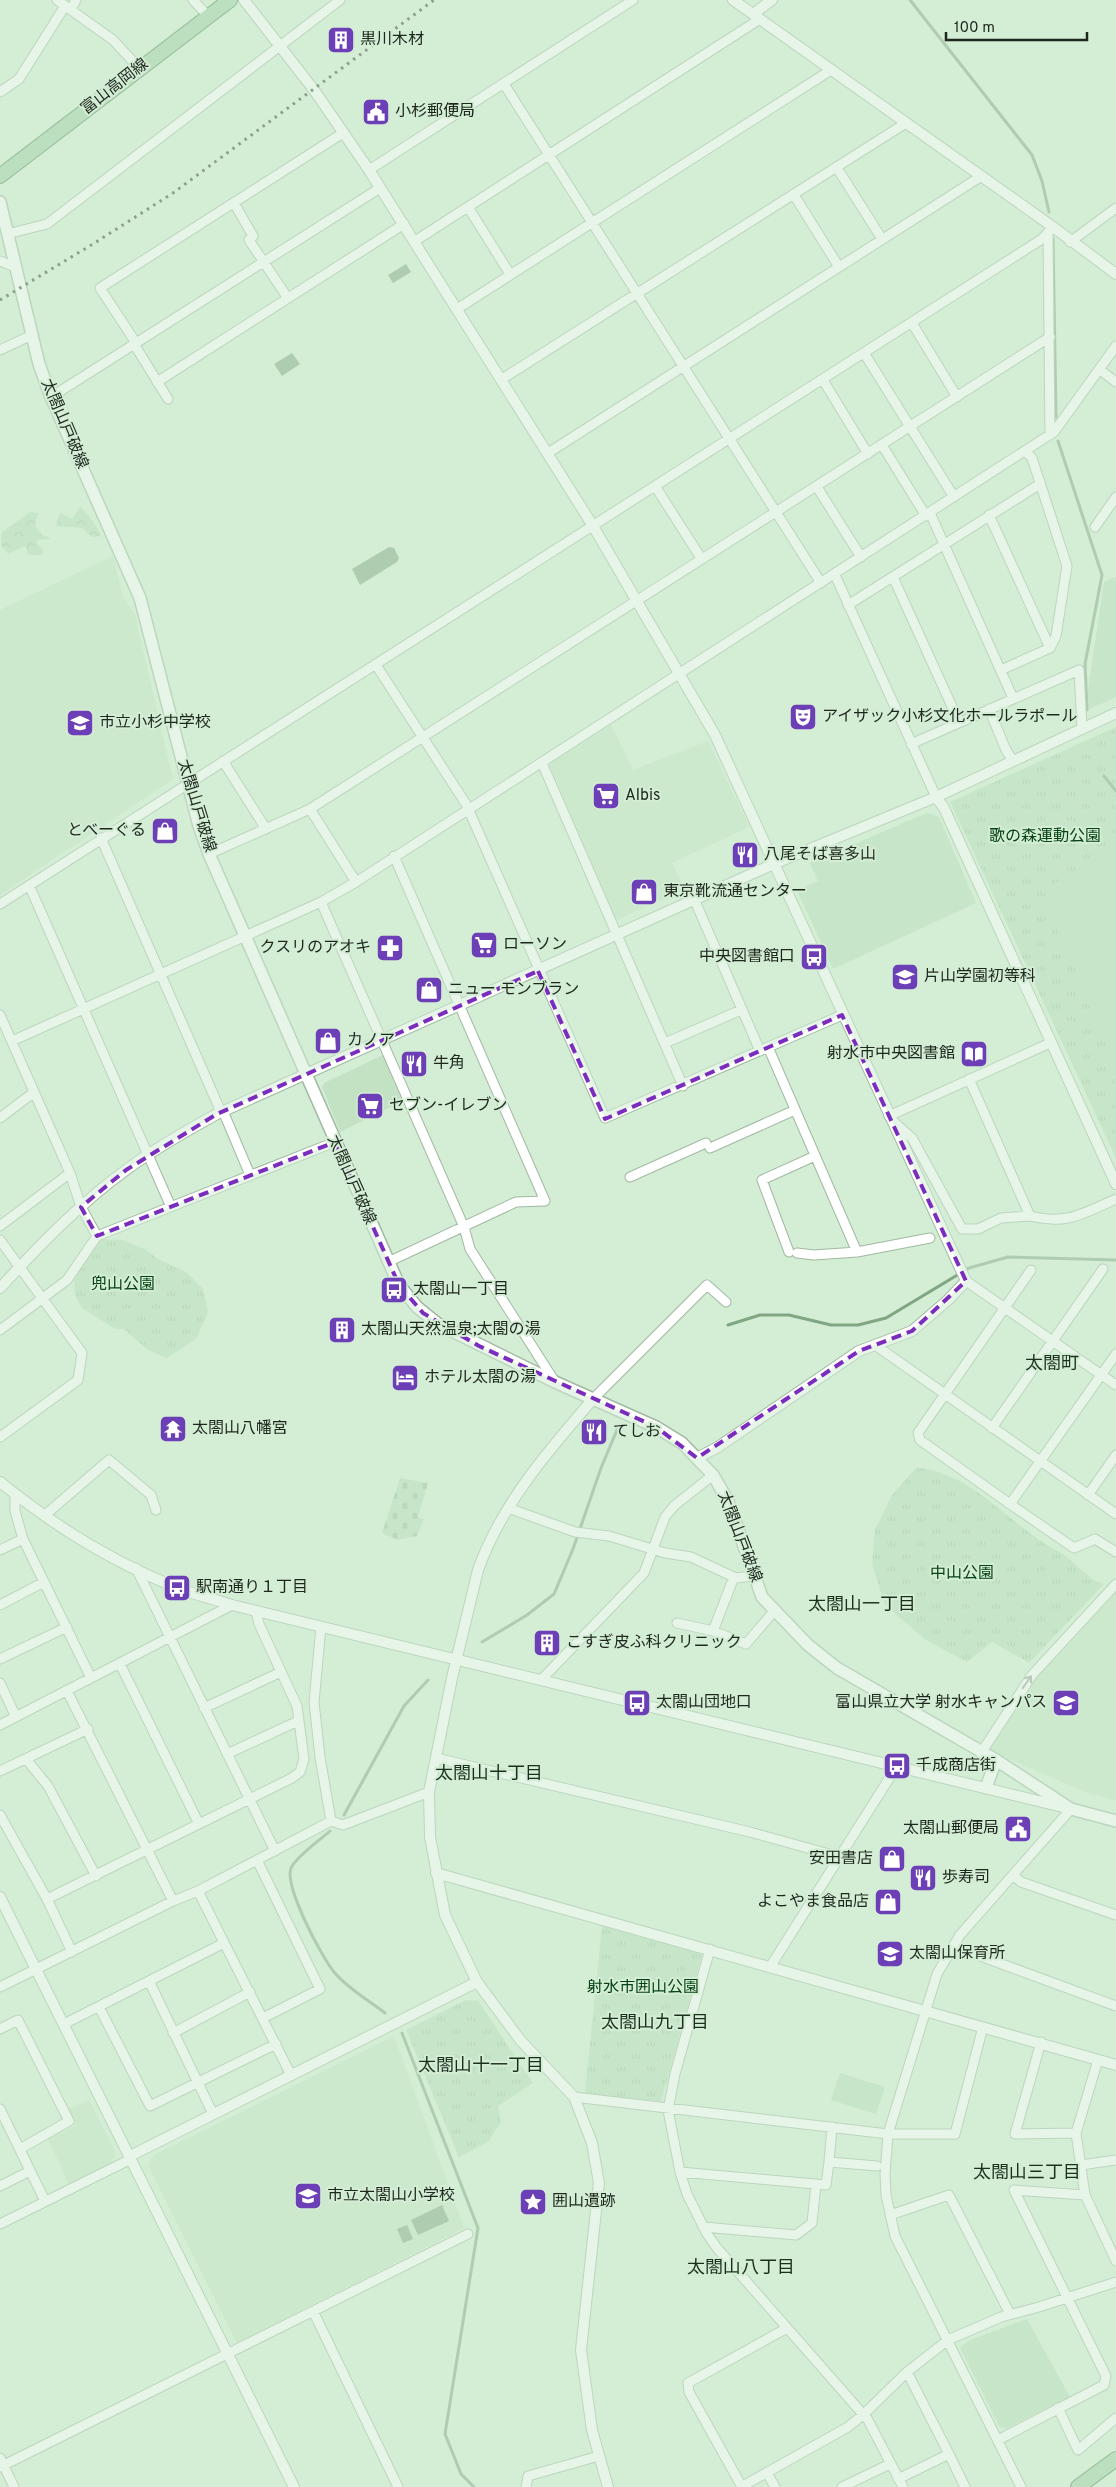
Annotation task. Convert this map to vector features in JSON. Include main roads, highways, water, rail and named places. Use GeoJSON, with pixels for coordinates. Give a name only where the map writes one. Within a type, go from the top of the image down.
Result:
{"type":"FeatureCollection","features":[{"type":"Feature","properties":{"kind":"main road","name":"富山高岡線"},"geometry":{"type":"LineString","coordinates":[[0,176],[230,0]]}},
{"type":"Feature","properties":{"kind":"main road","name":"太閤山戸破線"},"geometry":{"type":"LineString","coordinates":[[0,202],[32,335],[51,397],[140,598],[188,783],[209,854],[334,1142],[399,1285],[423,1313],[472,1342],[555,1382],[656,1427],[682,1443],[712,1475],[728,1501],[762,1597],[808,1645],[837,1668],[996,1760],[1071,1809],[1116,1820]]}},
{"type":"Feature","properties":{"kind":"main road"},"geometry":{"type":"LineString","coordinates":[[986,1788],[996,1760]]}},
{"type":"Feature","properties":{"kind":"main road"},"geometry":{"type":"LineString","coordinates":[[1078,2487],[1116,2459]]}},
{"type":"Feature","properties":{"kind":"waterway"},"geometry":{"type":"LineString","coordinates":[[910,0],[1032,155],[1042,181],[1049,212]]}},
{"type":"Feature","properties":{"kind":"waterway"},"geometry":{"type":"LineString","coordinates":[[1053,239],[1056,417]]}},
{"type":"Feature","properties":{"kind":"waterway"},"geometry":{"type":"LineString","coordinates":[[1058,441],[1102,575],[1085,664],[1087,710]]}},
{"type":"Feature","properties":{"kind":"waterway"},"geometry":{"type":"LineString","coordinates":[[1104,776],[1116,791]]}},
{"type":"Feature","properties":{"kind":"waterway"},"geometry":{"type":"LineString","coordinates":[[728,1325],[760,1315],[789,1315],[831,1325],[858,1325],[886,1318],[969,1268],[1008,1257],[1116,1260]]}},
{"type":"Feature","properties":{"kind":"waterway"},"geometry":{"type":"LineString","coordinates":[[482,1642],[527,1615],[554,1594],[573,1549],[601,1468],[619,1425]]}},
{"type":"Feature","properties":{"kind":"waterway"},"geometry":{"type":"LineString","coordinates":[[344,1815],[404,1706],[428,1680]]}},
{"type":"Feature","properties":{"kind":"waterway"},"geometry":{"type":"LineString","coordinates":[[330,1831],[293,1864],[290,1877],[293,1890],[305,1921],[328,1964],[351,1989],[385,2013]]}},
{"type":"Feature","properties":{"kind":"waterway"},"geometry":{"type":"LineString","coordinates":[[402,2033],[478,2228],[445,2434],[461,2474],[474,2487]]}},
{"type":"Feature","properties":{"kind":"railway"},"geometry":{"type":"LineString","coordinates":[[0,300],[173,193],[434,0]]}},
{"type":"Feature","properties":{"kind":"place","name":"黒川木材"},"geometry":{"type":"Point","coordinates":[341,40]}},
{"type":"Feature","properties":{"kind":"place","name":"小杉郵便局"},"geometry":{"type":"Point","coordinates":[376,112]}},
{"type":"Feature","properties":{"kind":"place","name":"アイザック小杉文化ホールラポール"},"geometry":{"type":"Point","coordinates":[803,717]}},
{"type":"Feature","properties":{"kind":"place","name":"市立小杉中学校"},"geometry":{"type":"Point","coordinates":[80,723]}},
{"type":"Feature","properties":{"kind":"place","name":"Albis"},"geometry":{"type":"Point","coordinates":[606,796]}},
{"type":"Feature","properties":{"kind":"place","name":"とべーぐる"},"geometry":{"type":"Point","coordinates":[165,831]}},
{"type":"Feature","properties":{"kind":"place","name":"八尾そば喜多山"},"geometry":{"type":"Point","coordinates":[745,855]}},
{"type":"Feature","properties":{"kind":"place","name":"東京靴流通センター"},"geometry":{"type":"Point","coordinates":[644,892]}},
{"type":"Feature","properties":{"kind":"place","name":"ローソン"},"geometry":{"type":"Point","coordinates":[484,945]}},
{"type":"Feature","properties":{"kind":"place","name":"クスリのアオキ"},"geometry":{"type":"Point","coordinates":[390,948]}},
{"type":"Feature","properties":{"kind":"place","name":"中央図書館口"},"geometry":{"type":"Point","coordinates":[814,957]}},
{"type":"Feature","properties":{"kind":"place","name":"片山学園初等科"},"geometry":{"type":"Point","coordinates":[905,977]}},
{"type":"Feature","properties":{"kind":"place","name":"ニュー モンブラン"},"geometry":{"type":"Point","coordinates":[429,990]}},
{"type":"Feature","properties":{"kind":"place","name":"カノア"},"geometry":{"type":"Point","coordinates":[328,1041]}},
{"type":"Feature","properties":{"kind":"place","name":"射水市中央図書館"},"geometry":{"type":"Point","coordinates":[974,1054]}},
{"type":"Feature","properties":{"kind":"place","name":"牛角"},"geometry":{"type":"Point","coordinates":[414,1064]}},
{"type":"Feature","properties":{"kind":"place","name":"セブン-イレブン"},"geometry":{"type":"Point","coordinates":[370,1106]}},
{"type":"Feature","properties":{"kind":"place","name":"太閤山一丁目"},"geometry":{"type":"Point","coordinates":[394,1290]}},
{"type":"Feature","properties":{"kind":"place","name":"太閤山天然温泉;太閤の湯"},"geometry":{"type":"Point","coordinates":[342,1330]}},
{"type":"Feature","properties":{"kind":"place","name":"ホテル太閤の湯"},"geometry":{"type":"Point","coordinates":[405,1378]}},
{"type":"Feature","properties":{"kind":"place","name":"太閤山八幡宮"},"geometry":{"type":"Point","coordinates":[173,1429]}},
{"type":"Feature","properties":{"kind":"place","name":"てしお"},"geometry":{"type":"Point","coordinates":[594,1432]}},
{"type":"Feature","properties":{"kind":"place","name":"駅南通り１丁目"},"geometry":{"type":"Point","coordinates":[177,1588]}},
{"type":"Feature","properties":{"kind":"place","name":"こすぎ皮ふ科クリニック"},"geometry":{"type":"Point","coordinates":[547,1643]}},
{"type":"Feature","properties":{"kind":"place","name":"太閤山団地口"},"geometry":{"type":"Point","coordinates":[637,1703]}},
{"type":"Feature","properties":{"kind":"place","name":"富山県立大学 射水キャンパス"},"geometry":{"type":"Point","coordinates":[1066,1703]}},
{"type":"Feature","properties":{"kind":"place","name":"千成商店街"},"geometry":{"type":"Point","coordinates":[897,1766]}},
{"type":"Feature","properties":{"kind":"place","name":"太閤山郵便局"},"geometry":{"type":"Point","coordinates":[1018,1829]}},
{"type":"Feature","properties":{"kind":"place","name":"安田書店"},"geometry":{"type":"Point","coordinates":[892,1859]}},
{"type":"Feature","properties":{"kind":"place","name":"歩寿司"},"geometry":{"type":"Point","coordinates":[923,1878]}},
{"type":"Feature","properties":{"kind":"place","name":"よこやま食品店"},"geometry":{"type":"Point","coordinates":[888,1902]}},
{"type":"Feature","properties":{"kind":"place","name":"太閤山保育所"},"geometry":{"type":"Point","coordinates":[890,1954]}},
{"type":"Feature","properties":{"kind":"place","name":"市立太閤山小学校"},"geometry":{"type":"Point","coordinates":[308,2196]}},
{"type":"Feature","properties":{"kind":"place","name":"囲山遺跡"},"geometry":{"type":"Point","coordinates":[533,2202]}},
{"type":"Feature","properties":{"kind":"district","name":"太閤町"},"geometry":{"type":"Point","coordinates":[1052,1364]}},
{"type":"Feature","properties":{"kind":"district","name":"太閤山一丁目"},"geometry":{"type":"Point","coordinates":[862,1605]}},
{"type":"Feature","properties":{"kind":"district","name":"太閤山十丁目"},"geometry":{"type":"Point","coordinates":[489,1774]}},
{"type":"Feature","properties":{"kind":"district","name":"太閤山九丁目"},"geometry":{"type":"Point","coordinates":[655,2023]}},
{"type":"Feature","properties":{"kind":"district","name":"太閤山十一丁目"},"geometry":{"type":"Point","coordinates":[481,2066]}},
{"type":"Feature","properties":{"kind":"district","name":"太閤山三丁目"},"geometry":{"type":"Point","coordinates":[1027,2173]}},
{"type":"Feature","properties":{"kind":"district","name":"太閤山八丁目"},"geometry":{"type":"Point","coordinates":[741,2268]}},
{"type":"Feature","properties":{"kind":"park label","name":"歌の森運動公園"},"geometry":{"type":"Point","coordinates":[1045,837]}},
{"type":"Feature","properties":{"kind":"park label","name":"兜山公園"},"geometry":{"type":"Point","coordinates":[123,1285]}},
{"type":"Feature","properties":{"kind":"park label","name":"中山公園"},"geometry":{"type":"Point","coordinates":[962,1574]}},
{"type":"Feature","properties":{"kind":"park label","name":"射水市囲山公園"},"geometry":{"type":"Point","coordinates":[643,1988]}}]}
